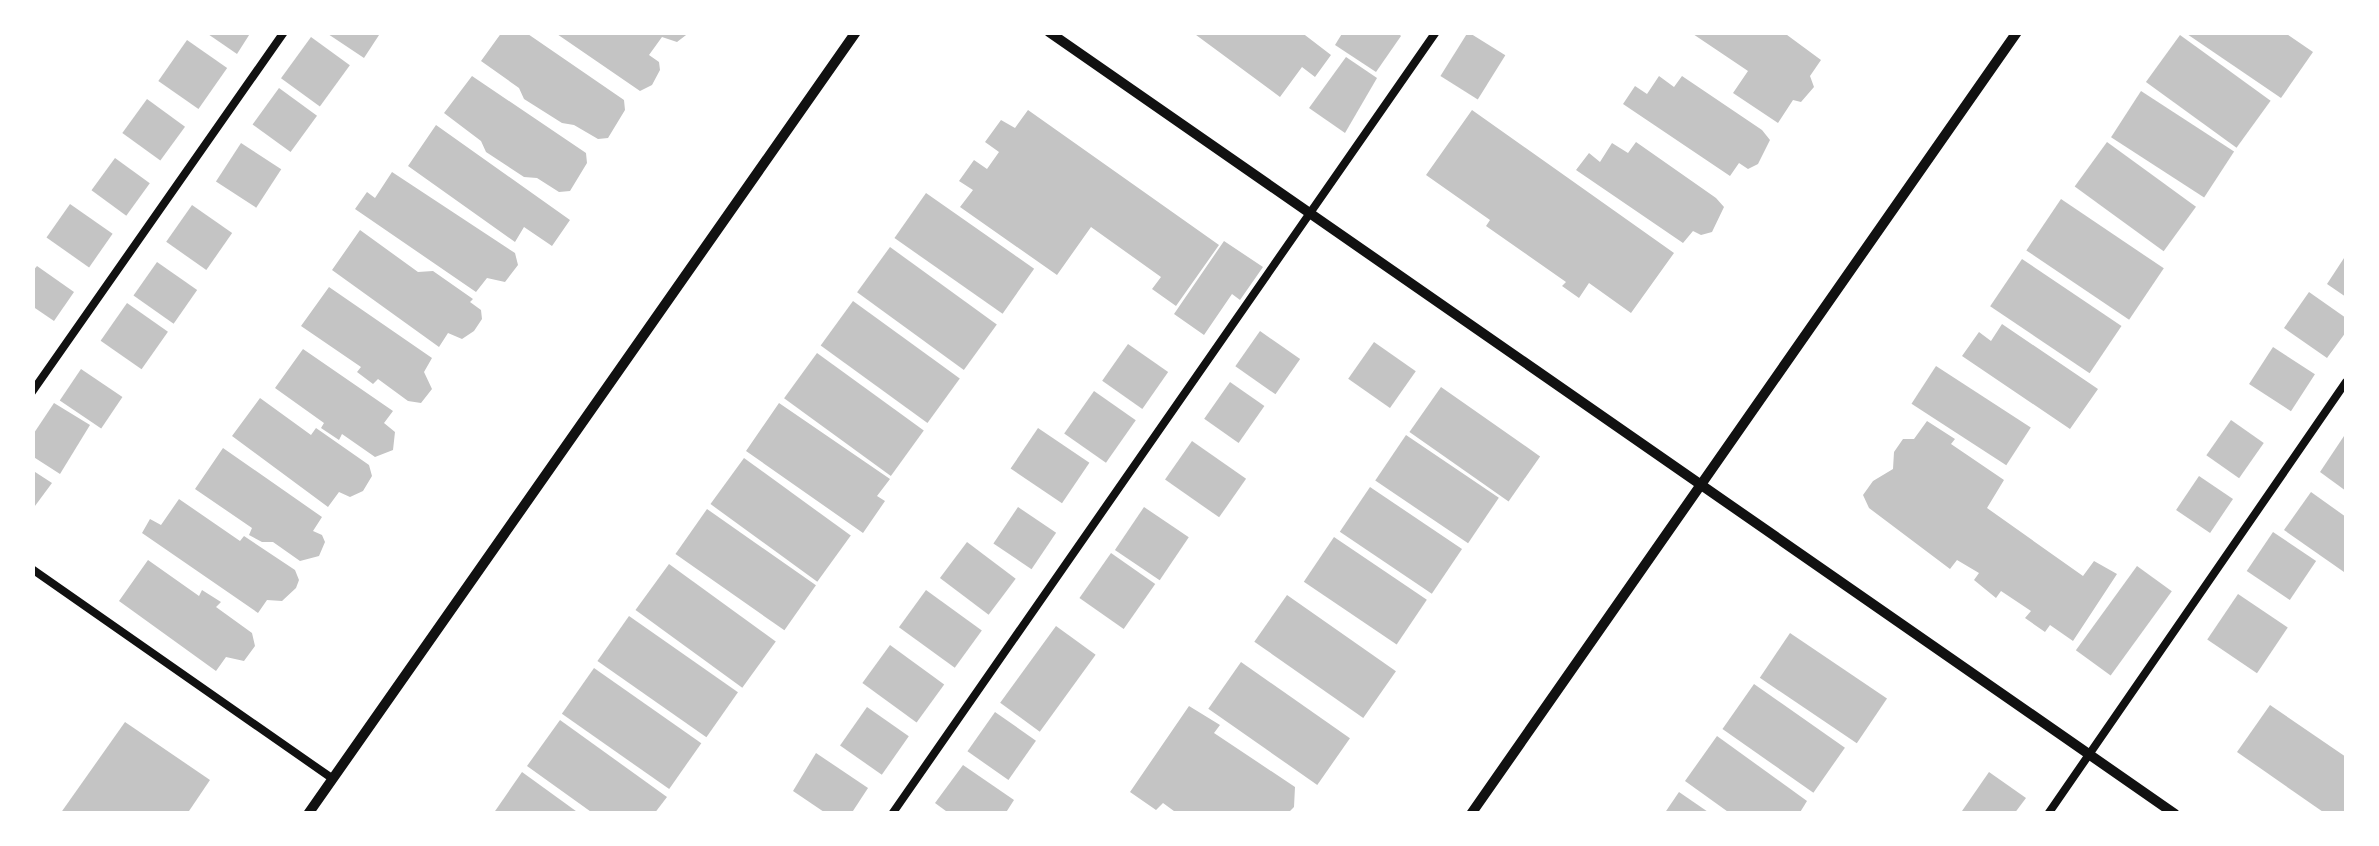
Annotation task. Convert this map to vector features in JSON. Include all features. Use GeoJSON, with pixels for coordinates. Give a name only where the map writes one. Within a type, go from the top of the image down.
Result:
{"type":"FeatureCollection","features":[{"type":"Feature","properties":{"kind":"street"},"geometry":{"type":"LineString","coordinates":[[308,814],[856,32]]}},
{"type":"Feature","properties":{"kind":"street"},"geometry":{"type":"LineString","coordinates":[[1048,32],[2175,814]]}},
{"type":"Feature","properties":{"kind":"street"},"geometry":{"type":"LineString","coordinates":[[1471,814],[2017,32]]}},
{"type":"Feature","properties":{"kind":"lane"},"geometry":{"type":"LineString","coordinates":[[32,392],[284,32]]}},
{"type":"Feature","properties":{"kind":"lane"},"geometry":{"type":"LineString","coordinates":[[892,814],[1436,32]]}},
{"type":"Feature","properties":{"kind":"lane"},"geometry":{"type":"LineString","coordinates":[[2048,814],[2346,382]]}},
{"type":"Feature","properties":{"kind":"lane"},"geometry":{"type":"LineString","coordinates":[[32,570],[332,778]]}},
{"type":"Feature","properties":{"kind":"building"},"geometry":{"type":"Polygon","coordinates":[[[205,32],[251,32],[237,54],[205,32]]]}},
{"type":"Feature","properties":{"kind":"building"},"geometry":{"type":"Polygon","coordinates":[[[325,32],[381,32],[364,58],[325,32]]]}},
{"type":"Feature","properties":{"kind":"building"},"geometry":{"type":"Polygon","coordinates":[[[502,32],[525,32],[624,100],[625,110],[608,138],[598,139],[574,125],[562,123],[524,99],[519,88],[481,61],[502,32]]]}},
{"type":"Feature","properties":{"kind":"building"},"geometry":{"type":"Polygon","coordinates":[[[554,32],[690,32],[677,42],[662,37],[649,55],[659,62],[660,70],[652,85],[640,91],[554,32]]]}},
{"type":"Feature","properties":{"kind":"building"},"geometry":{"type":"Polygon","coordinates":[[[1192,32],[1301,32],[1331,55],[1315,77],[1302,67],[1280,97],[1192,32]]]}},
{"type":"Feature","properties":{"kind":"building"},"geometry":{"type":"Polygon","coordinates":[[[1343,32],[1397,32],[1401,36],[1376,72],[1335,45],[1343,32]]]}},
{"type":"Feature","properties":{"kind":"building"},"geometry":{"type":"Polygon","coordinates":[[[1468,32],[1505,55],[1478,99],[1440,76],[1468,32]]]}},
{"type":"Feature","properties":{"kind":"building"},"geometry":{"type":"Polygon","coordinates":[[[1690,32],[1783,32],[1821,60],[1810,76],[1814,87],[1801,102],[1793,100],[1778,123],[1733,93],[1748,71],[1690,32]]]}},
{"type":"Feature","properties":{"kind":"building"},"geometry":{"type":"Polygon","coordinates":[[[2184,32],[2284,32],[2313,52],[2281,98],[2184,32]]]}},
{"type":"Feature","properties":{"kind":"building"},"geometry":{"type":"Polygon","coordinates":[[[2180,35],[2271,101],[2237,148],[2146,82],[2180,35]]]}},
{"type":"Feature","properties":{"kind":"building"},"geometry":{"type":"Polygon","coordinates":[[[311,37],[350,65],[320,106],[281,78],[311,37]]]}},
{"type":"Feature","properties":{"kind":"building"},"geometry":{"type":"Polygon","coordinates":[[[187,40],[227,68],[198,109],[158,81],[187,40]]]}},
{"type":"Feature","properties":{"kind":"building"},"geometry":{"type":"Polygon","coordinates":[[[1346,57],[1377,78],[1345,133],[1309,108],[1346,57]]]}},
{"type":"Feature","properties":{"kind":"building"},"geometry":{"type":"Polygon","coordinates":[[[472,76],[586,153],[587,163],[570,191],[559,192],[537,178],[524,177],[486,152],[481,141],[444,113],[472,76]]]}},
{"type":"Feature","properties":{"kind":"building"},"geometry":{"type":"Polygon","coordinates":[[[1659,76],[1674,87],[1682,76],[1762,130],[1770,140],[1758,164],[1748,169],[1739,163],[1730,176],[1623,104],[1635,86],[1647,94],[1659,76]]]}},
{"type":"Feature","properties":{"kind":"building"},"geometry":{"type":"Polygon","coordinates":[[[279,88],[317,116],[291,152],[253,124],[279,88]]]}},
{"type":"Feature","properties":{"kind":"building"},"geometry":{"type":"Polygon","coordinates":[[[2141,91],[2234,151],[2204,198],[2111,137],[2141,91]]]}},
{"type":"Feature","properties":{"kind":"building"},"geometry":{"type":"Polygon","coordinates":[[[147,99],[185,127],[160,161],[122,133],[147,99]]]}},
{"type":"Feature","properties":{"kind":"building"},"geometry":{"type":"Polygon","coordinates":[[[1028,110],[1219,245],[1176,306],[1152,289],[1161,277],[1091,227],[1057,275],[960,207],[973,190],[959,181],[974,160],[987,169],[999,152],[985,142],[1001,120],[1015,128],[1028,110]]]}},
{"type":"Feature","properties":{"kind":"building"},"geometry":{"type":"Polygon","coordinates":[[[1472,110],[1674,253],[1631,313],[1589,283],[1579,298],[1562,286],[1566,282],[1486,226],[1490,220],[1426,175],[1472,110]]]}},
{"type":"Feature","properties":{"kind":"building"},"geometry":{"type":"Polygon","coordinates":[[[436,125],[570,220],[552,246],[524,227],[515,242],[408,166],[436,125]]]}},
{"type":"Feature","properties":{"kind":"building"},"geometry":{"type":"Polygon","coordinates":[[[1636,142],[1724,207],[1712,232],[1701,235],[1693,231],[1683,243],[1576,170],[1589,153],[1600,162],[1612,143],[1628,153],[1636,142]]]}},
{"type":"Feature","properties":{"kind":"building"},"geometry":{"type":"Polygon","coordinates":[[[2107,142],[2196,207],[2164,251],[2075,186],[2107,142]]]}},
{"type":"Feature","properties":{"kind":"building"},"geometry":{"type":"Polygon","coordinates":[[[241,143],[281,169],[256,208],[216,182],[241,143]]]}},
{"type":"Feature","properties":{"kind":"building"},"geometry":{"type":"Polygon","coordinates":[[[115,158],[150,183],[126,216],[91,190],[115,158]]]}},
{"type":"Feature","properties":{"kind":"building"},"geometry":{"type":"Polygon","coordinates":[[[392,172],[515,253],[518,265],[505,282],[487,278],[476,292],[355,209],[367,192],[375,198],[392,172]]]}},
{"type":"Feature","properties":{"kind":"building"},"geometry":{"type":"Polygon","coordinates":[[[926,193],[1034,269],[1003,314],[894,238],[926,193]]]}},
{"type":"Feature","properties":{"kind":"building"},"geometry":{"type":"Polygon","coordinates":[[[2061,199],[2164,268],[2129,320],[2026,250],[2061,199]]]}},
{"type":"Feature","properties":{"kind":"building"},"geometry":{"type":"Polygon","coordinates":[[[70,204],[113,234],[89,267],[46,238],[70,204]]]}},
{"type":"Feature","properties":{"kind":"building"},"geometry":{"type":"Polygon","coordinates":[[[192,205],[232,233],[206,270],[166,242],[192,205]]]}},
{"type":"Feature","properties":{"kind":"building"},"geometry":{"type":"Polygon","coordinates":[[[360,230],[418,272],[433,271],[473,299],[470,302],[481,310],[482,319],[474,331],[462,339],[448,333],[439,347],[332,270],[360,230]]]}},
{"type":"Feature","properties":{"kind":"building"},"geometry":{"type":"Polygon","coordinates":[[[1224,241],[1263,267],[1240,300],[1232,294],[1204,335],[1174,314],[1224,241]]]}},
{"type":"Feature","properties":{"kind":"building"},"geometry":{"type":"Polygon","coordinates":[[[890,247],[997,325],[964,370],[857,292],[890,247]]]}},
{"type":"Feature","properties":{"kind":"building"},"geometry":{"type":"Polygon","coordinates":[[[2346,255],[2346,297],[2327,284],[2346,255]]]}},
{"type":"Feature","properties":{"kind":"building"},"geometry":{"type":"Polygon","coordinates":[[[2022,259],[2121,326],[2090,373],[1990,306],[2022,259]]]}},
{"type":"Feature","properties":{"kind":"building"},"geometry":{"type":"Polygon","coordinates":[[[157,262],[197,290],[174,324],[133,296],[157,262]]]}},
{"type":"Feature","properties":{"kind":"building"},"geometry":{"type":"Polygon","coordinates":[[[37,266],[74,292],[54,321],[32,306],[32,272],[37,266]]]}},
{"type":"Feature","properties":{"kind":"building"},"geometry":{"type":"Polygon","coordinates":[[[329,287],[432,358],[424,372],[432,389],[421,403],[408,401],[378,379],[373,384],[357,372],[361,367],[301,326],[329,287]]]}},
{"type":"Feature","properties":{"kind":"building"},"geometry":{"type":"Polygon","coordinates":[[[2309,292],[2346,318],[2346,332],[2327,358],[2284,328],[2309,292]]]}},
{"type":"Feature","properties":{"kind":"building"},"geometry":{"type":"Polygon","coordinates":[[[853,301],[960,379],[927,423],[821,345],[853,301]]]}},
{"type":"Feature","properties":{"kind":"building"},"geometry":{"type":"Polygon","coordinates":[[[127,303],[168,332],[142,369],[101,341],[127,303]]]}},
{"type":"Feature","properties":{"kind":"building"},"geometry":{"type":"Polygon","coordinates":[[[2002,324],[2098,389],[2070,429],[1962,356],[1979,332],[1991,341],[2002,324]]]}},
{"type":"Feature","properties":{"kind":"building"},"geometry":{"type":"Polygon","coordinates":[[[1260,331],[1300,359],[1275,394],[1235,366],[1260,331]]]}},
{"type":"Feature","properties":{"kind":"building"},"geometry":{"type":"Polygon","coordinates":[[[1374,342],[1416,371],[1390,408],[1348,379],[1374,342]]]}},
{"type":"Feature","properties":{"kind":"building"},"geometry":{"type":"Polygon","coordinates":[[[1128,344],[1168,372],[1142,409],[1102,381],[1128,344]]]}},
{"type":"Feature","properties":{"kind":"building"},"geometry":{"type":"Polygon","coordinates":[[[2273,347],[2315,374],[2291,411],[2249,384],[2273,347]]]}},
{"type":"Feature","properties":{"kind":"building"},"geometry":{"type":"Polygon","coordinates":[[[303,349],[393,411],[384,423],[395,432],[393,450],[375,457],[342,434],[339,440],[321,428],[324,423],[275,388],[303,349]]]}},
{"type":"Feature","properties":{"kind":"building"},"geometry":{"type":"Polygon","coordinates":[[[817,353],[924,431],[891,476],[784,398],[817,353]]]}},
{"type":"Feature","properties":{"kind":"building"},"geometry":{"type":"Polygon","coordinates":[[[1936,366],[2031,428],[2006,465],[1911,404],[1936,366]]]}},
{"type":"Feature","properties":{"kind":"building"},"geometry":{"type":"Polygon","coordinates":[[[81,369],[122,397],[101,428],[60,401],[81,369]]]}},
{"type":"Feature","properties":{"kind":"building"},"geometry":{"type":"Polygon","coordinates":[[[1230,382],[1264,406],[1239,443],[1204,419],[1230,382]]]}},
{"type":"Feature","properties":{"kind":"building"},"geometry":{"type":"Polygon","coordinates":[[[1441,387],[1540,456],[1509,501],[1409,432],[1441,387]]]}},
{"type":"Feature","properties":{"kind":"building"},"geometry":{"type":"Polygon","coordinates":[[[1094,391],[1136,420],[1106,463],[1064,434],[1094,391]]]}},
{"type":"Feature","properties":{"kind":"building"},"geometry":{"type":"Polygon","coordinates":[[[260,398],[311,435],[316,428],[369,465],[372,476],[363,491],[350,497],[339,492],[328,507],[232,436],[260,398]]]}},
{"type":"Feature","properties":{"kind":"building"},"geometry":{"type":"Polygon","coordinates":[[[54,403],[90,425],[60,474],[32,456],[32,436],[54,403]]]}},
{"type":"Feature","properties":{"kind":"building"},"geometry":{"type":"Polygon","coordinates":[[[779,403],[890,479],[877,496],[885,501],[863,533],[746,451],[779,403]]]}},
{"type":"Feature","properties":{"kind":"building"},"geometry":{"type":"Polygon","coordinates":[[[2231,420],[2264,443],[2239,478],[2206,455],[2231,420]]]}},
{"type":"Feature","properties":{"kind":"building"},"geometry":{"type":"Polygon","coordinates":[[[1927,421],[1955,439],[1951,444],[2004,480],[1987,508],[2083,576],[2094,561],[2117,574],[2073,641],[2050,625],[2045,632],[2025,618],[2031,611],[2001,591],[1996,598],[1974,580],[1979,573],[1957,560],[1950,569],[1869,508],[1863,495],[1873,481],[1893,469],[1894,452],[1903,439],[1914,439],[1927,421]]]}},
{"type":"Feature","properties":{"kind":"building"},"geometry":{"type":"Polygon","coordinates":[[[1038,428],[1089,463],[1062,503],[1011,469],[1038,428]]]}},
{"type":"Feature","properties":{"kind":"building"},"geometry":{"type":"Polygon","coordinates":[[[2346,433],[2346,491],[2320,472],[2346,433]]]}},
{"type":"Feature","properties":{"kind":"building"},"geometry":{"type":"Polygon","coordinates":[[[1406,435],[1499,498],[1468,543],[1375,481],[1406,435]]]}},
{"type":"Feature","properties":{"kind":"building"},"geometry":{"type":"Polygon","coordinates":[[[1192,441],[1246,479],[1219,517],[1165,480],[1192,441]]]}},
{"type":"Feature","properties":{"kind":"building"},"geometry":{"type":"Polygon","coordinates":[[[223,448],[322,517],[313,531],[322,535],[325,542],[319,556],[300,561],[273,542],[262,542],[249,535],[252,528],[195,489],[223,448]]]}},
{"type":"Feature","properties":{"kind":"building"},"geometry":{"type":"Polygon","coordinates":[[[744,458],[851,536],[817,582],[710,504],[744,458]]]}},
{"type":"Feature","properties":{"kind":"building"},"geometry":{"type":"Polygon","coordinates":[[[32,470],[52,483],[32,510],[32,470]]]}},
{"type":"Feature","properties":{"kind":"building"},"geometry":{"type":"Polygon","coordinates":[[[2199,476],[2233,499],[2210,533],[2176,510],[2199,476]]]}},
{"type":"Feature","properties":{"kind":"building"},"geometry":{"type":"Polygon","coordinates":[[[1370,487],[1462,549],[1432,594],[1340,532],[1370,487]]]}},
{"type":"Feature","properties":{"kind":"building"},"geometry":{"type":"Polygon","coordinates":[[[2311,492],[2346,517],[2344,572],[2284,530],[2311,492]]]}},
{"type":"Feature","properties":{"kind":"building"},"geometry":{"type":"Polygon","coordinates":[[[179,499],[240,541],[244,536],[295,570],[299,580],[296,588],[282,601],[267,600],[258,613],[142,533],[150,519],[161,525],[179,499]]]}},
{"type":"Feature","properties":{"kind":"building"},"geometry":{"type":"Polygon","coordinates":[[[1018,507],[1056,533],[1032,569],[993,543],[1018,507]]]}},
{"type":"Feature","properties":{"kind":"building"},"geometry":{"type":"Polygon","coordinates":[[[1144,507],[1189,537],[1160,580],[1115,550],[1144,507]]]}},
{"type":"Feature","properties":{"kind":"building"},"geometry":{"type":"Polygon","coordinates":[[[707,509],[816,585],[784,630],[675,554],[707,509]]]}},
{"type":"Feature","properties":{"kind":"building"},"geometry":{"type":"Polygon","coordinates":[[[2273,532],[2316,561],[2290,600],[2247,571],[2273,532]]]}},
{"type":"Feature","properties":{"kind":"building"},"geometry":{"type":"Polygon","coordinates":[[[1334,537],[1427,600],[1397,644],[1304,582],[1334,537]]]}},
{"type":"Feature","properties":{"kind":"building"},"geometry":{"type":"Polygon","coordinates":[[[967,542],[1016,579],[989,615],[940,578],[967,542]]]}},
{"type":"Feature","properties":{"kind":"building"},"geometry":{"type":"Polygon","coordinates":[[[1111,553],[1155,584],[1124,629],[1079,598],[1111,553]]]}},
{"type":"Feature","properties":{"kind":"building"},"geometry":{"type":"Polygon","coordinates":[[[148,560],[199,596],[202,590],[221,602],[216,607],[252,633],[255,646],[244,661],[226,657],[216,671],[119,601],[148,560]]]}},
{"type":"Feature","properties":{"kind":"building"},"geometry":{"type":"Polygon","coordinates":[[[669,564],[776,642],[742,688],[635,610],[669,564]]]}},
{"type":"Feature","properties":{"kind":"building"},"geometry":{"type":"Polygon","coordinates":[[[2137,566],[2172,591],[2111,675],[2076,650],[2137,566]]]}},
{"type":"Feature","properties":{"kind":"building"},"geometry":{"type":"Polygon","coordinates":[[[926,590],[982,631],[955,668],[899,627],[926,590]]]}},
{"type":"Feature","properties":{"kind":"building"},"geometry":{"type":"Polygon","coordinates":[[[2238,594],[2288,628],[2257,673],[2207,640],[2238,594]]]}},
{"type":"Feature","properties":{"kind":"building"},"geometry":{"type":"Polygon","coordinates":[[[1287,595],[1396,671],[1363,718],[1254,642],[1287,595]]]}},
{"type":"Feature","properties":{"kind":"building"},"geometry":{"type":"Polygon","coordinates":[[[629,616],[738,692],[706,737],[597,661],[629,616]]]}},
{"type":"Feature","properties":{"kind":"building"},"geometry":{"type":"Polygon","coordinates":[[[1056,626],[1096,655],[1040,732],[1000,703],[1056,626]]]}},
{"type":"Feature","properties":{"kind":"building"},"geometry":{"type":"Polygon","coordinates":[[[1790,633],[1887,698],[1857,743],[1760,678],[1790,633]]]}},
{"type":"Feature","properties":{"kind":"building"},"geometry":{"type":"Polygon","coordinates":[[[890,645],[944,684],[917,722],[862,683],[890,645]]]}},
{"type":"Feature","properties":{"kind":"building"},"geometry":{"type":"Polygon","coordinates":[[[1241,662],[1350,738],[1317,785],[1208,709],[1241,662]]]}},
{"type":"Feature","properties":{"kind":"building"},"geometry":{"type":"Polygon","coordinates":[[[594,668],[701,743],[669,789],[562,714],[594,668]]]}},
{"type":"Feature","properties":{"kind":"building"},"geometry":{"type":"Polygon","coordinates":[[[1754,684],[1845,748],[1813,793],[1722,729],[1754,684]]]}},
{"type":"Feature","properties":{"kind":"building"},"geometry":{"type":"Polygon","coordinates":[[[2270,705],[2346,757],[2346,814],[2326,814],[2237,752],[2270,705]]]}},
{"type":"Feature","properties":{"kind":"building"},"geometry":{"type":"Polygon","coordinates":[[[1189,706],[1220,725],[1214,733],[1295,787],[1294,807],[1287,814],[1178,814],[1163,803],[1156,810],[1130,792],[1189,706]]]}},
{"type":"Feature","properties":{"kind":"building"},"geometry":{"type":"Polygon","coordinates":[[[867,707],[909,736],[882,775],[840,746],[867,707]]]}},
{"type":"Feature","properties":{"kind":"building"},"geometry":{"type":"Polygon","coordinates":[[[995,712],[1036,741],[1008,780],[967,751],[995,712]]]}},
{"type":"Feature","properties":{"kind":"building"},"geometry":{"type":"Polygon","coordinates":[[[560,720],[667,797],[654,814],[594,814],[527,766],[560,720]]]}},
{"type":"Feature","properties":{"kind":"building"},"geometry":{"type":"Polygon","coordinates":[[[125,722],[210,780],[187,814],[60,814],[125,722]]]}},
{"type":"Feature","properties":{"kind":"building"},"geometry":{"type":"Polygon","coordinates":[[[1717,736],[1807,801],[1799,814],[1731,814],[1685,781],[1717,736]]]}},
{"type":"Feature","properties":{"kind":"building"},"geometry":{"type":"Polygon","coordinates":[[[816,753],[868,788],[851,814],[827,814],[793,791],[816,753]]]}},
{"type":"Feature","properties":{"kind":"building"},"geometry":{"type":"Polygon","coordinates":[[[963,765],[1014,800],[1005,814],[950,814],[935,803],[963,765]]]}},
{"type":"Feature","properties":{"kind":"building"},"geometry":{"type":"Polygon","coordinates":[[[522,772],[580,814],[493,814],[522,772]]]}},
{"type":"Feature","properties":{"kind":"building"},"geometry":{"type":"Polygon","coordinates":[[[1989,772],[2026,798],[2014,814],[1962,811],[1989,772]]]}},
{"type":"Feature","properties":{"kind":"building"},"geometry":{"type":"Polygon","coordinates":[[[1679,792],[1711,814],[1664,814],[1679,792]]]}}]}
